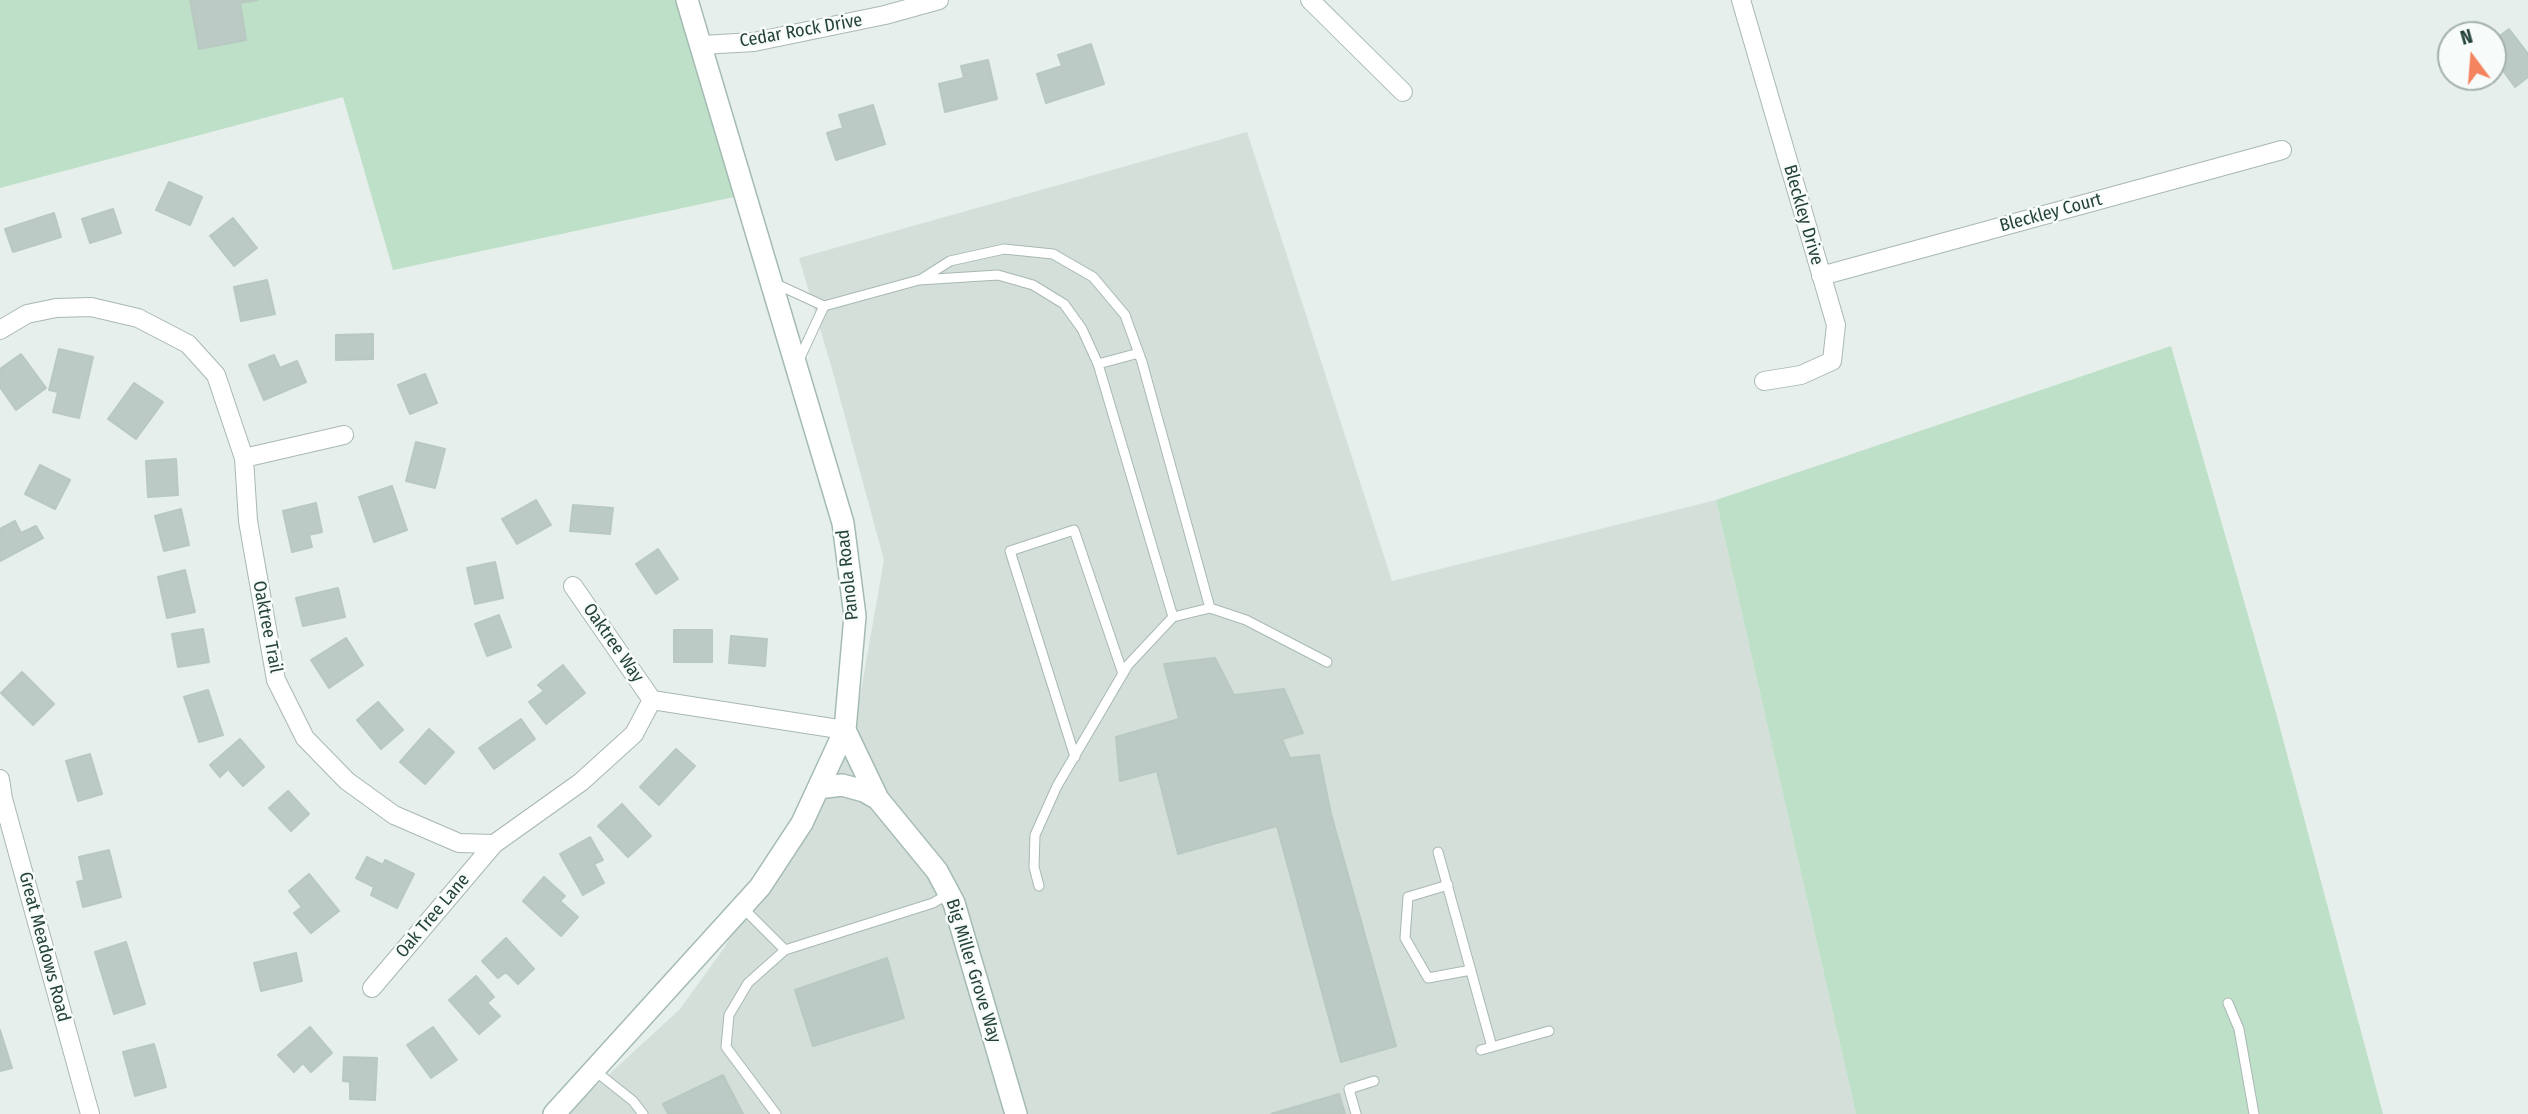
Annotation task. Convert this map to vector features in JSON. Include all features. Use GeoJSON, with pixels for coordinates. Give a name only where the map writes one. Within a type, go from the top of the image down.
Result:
{"type":"FeatureCollection","features":[{"type":"Feature","properties":{"kind":"main road","name":"Panola Road"},"geometry":{"type":"LineString","coordinates":[[554,1114],[760,887],[802,822],[845,730],[855,615],[843,523],[687,0]]}},
{"type":"Feature","properties":{"kind":"main road","name":"Big Miller Grove Way"},"geometry":{"type":"LineString","coordinates":[[845,730],[878,799],[937,871],[949,893],[969,948],[1016,1114]]}},
{"type":"Feature","properties":{"kind":"main road"},"geometry":{"type":"LineString","coordinates":[[818,788],[842,785],[878,799]]}},
{"type":"Feature","properties":{"kind":"street","name":"Cedar Rock Drive"},"geometry":{"type":"LineString","coordinates":[[702,45],[754,42],[884,15],[939,0]]}},
{"type":"Feature","properties":{"kind":"street"},"geometry":{"type":"LineString","coordinates":[[1310,0],[1403,92]]}},
{"type":"Feature","properties":{"kind":"street","name":"Bleckley Drive"},"geometry":{"type":"LineString","coordinates":[[1741,0],[1836,325],[1832,361],[1801,375],[1764,382]]}},
{"type":"Feature","properties":{"kind":"street","name":"Bleckley Court"},"geometry":{"type":"LineString","coordinates":[[1821,276],[2282,149]]}},
{"type":"Feature","properties":{"kind":"street","name":"Oaktree Trail"},"geometry":{"type":"LineString","coordinates":[[0,330],[27,314],[56,308],[91,307],[138,318],[188,344],[216,375],[244,458],[248,522],[276,680],[304,738],[347,781],[394,815],[459,844],[494,844]]}},
{"type":"Feature","properties":{"kind":"street"},"geometry":{"type":"LineString","coordinates":[[244,458],[344,435]]}},
{"type":"Feature","properties":{"kind":"street","name":"Oaktree Way"},"geometry":{"type":"LineString","coordinates":[[573,586],[652,701]]}},
{"type":"Feature","properties":{"kind":"street"},"geometry":{"type":"LineString","coordinates":[[494,844],[581,782],[634,734],[652,701],[845,730]]}},
{"type":"Feature","properties":{"kind":"street","name":"Great Meadows Road"},"geometry":{"type":"LineString","coordinates":[[0,779],[6,812],[90,1114]]}},
{"type":"Feature","properties":{"kind":"street","name":"Oak Tree Lane"},"geometry":{"type":"LineString","coordinates":[[372,988],[494,844]]}},
{"type":"Feature","properties":{"kind":"lane"},"geometry":{"type":"LineString","coordinates":[[919,280],[950,261],[1004,249],[1053,254],[1093,276],[1125,315],[1139,353],[1210,608]]}},
{"type":"Feature","properties":{"kind":"lane"},"geometry":{"type":"LineString","coordinates":[[772,282],[824,306],[919,280],[999,275],[1033,285],[1065,304],[1082,329],[1098,364],[1172,617]]}},
{"type":"Feature","properties":{"kind":"lane"},"geometry":{"type":"LineString","coordinates":[[797,365],[824,306]]}},
{"type":"Feature","properties":{"kind":"lane"},"geometry":{"type":"LineString","coordinates":[[1098,364],[1139,353]]}},
{"type":"Feature","properties":{"kind":"lane"},"geometry":{"type":"LineString","coordinates":[[1074,757],[1010,551],[1074,530],[1123,674]]}},
{"type":"Feature","properties":{"kind":"lane"},"geometry":{"type":"LineString","coordinates":[[1039,886],[1034,867],[1035,835],[1057,786],[1128,665],[1172,617],[1210,608],[1246,621],[1327,662]]}},
{"type":"Feature","properties":{"kind":"lane"},"geometry":{"type":"LineString","coordinates":[[1438,852],[1493,1047]]}},
{"type":"Feature","properties":{"kind":"lane"},"geometry":{"type":"LineString","coordinates":[[1448,886],[1408,897],[1405,938],[1427,978],[1471,970]]}},
{"type":"Feature","properties":{"kind":"lane"},"geometry":{"type":"LineString","coordinates":[[776,1114],[726,1047],[729,1016],[748,983],[785,950],[933,903],[949,893]]}},
{"type":"Feature","properties":{"kind":"lane"},"geometry":{"type":"LineString","coordinates":[[742,907],[785,950]]}},
{"type":"Feature","properties":{"kind":"lane"},"geometry":{"type":"LineString","coordinates":[[2228,1003],[2239,1030],[2254,1114]]}},
{"type":"Feature","properties":{"kind":"lane"},"geometry":{"type":"LineString","coordinates":[[1481,1050],[1549,1031]]}},
{"type":"Feature","properties":{"kind":"lane"},"geometry":{"type":"LineString","coordinates":[[594,1070],[633,1101],[643,1114]]}},
{"type":"Feature","properties":{"kind":"lane"},"geometry":{"type":"LineString","coordinates":[[1356,1114],[1349,1089],[1374,1081]]}},
{"type":"Feature","properties":{"kind":"shaded area"},"geometry":{"type":"Polygon","coordinates":[[[1247,132],[1392,581],[1716,500],[1856,1114],[566,1114],[680,1009],[724,948],[856,719],[884,560],[799,258],[1247,132]]]}},
{"type":"Feature","properties":{"kind":"green space"},"geometry":{"type":"Polygon","coordinates":[[[0,0],[683,0],[705,56],[734,197],[393,270],[343,97],[0,188],[0,0]]]}},
{"type":"Feature","properties":{"kind":"green space"},"geometry":{"type":"Polygon","coordinates":[[[2171,346],[2276,713],[2383,1114],[1856,1114],[1716,500],[2171,346]]]}},
{"type":"Feature","properties":{"kind":"building"},"geometry":{"type":"Polygon","coordinates":[[[190,0],[258,0],[240,3],[246,40],[199,49],[190,0]]]}},
{"type":"Feature","properties":{"kind":"building"},"geometry":{"type":"Polygon","coordinates":[[[2509,29],[2528,54],[2528,77],[2515,87],[2507,76],[2509,29]]]}},
{"type":"Feature","properties":{"kind":"building"},"geometry":{"type":"Polygon","coordinates":[[[1091,44],[1104,84],[1046,103],[1037,74],[1062,66],[1058,55],[1091,44]]]}},
{"type":"Feature","properties":{"kind":"building"},"geometry":{"type":"Polygon","coordinates":[[[988,60],[997,99],[945,112],[939,84],[964,78],[961,66],[988,60]]]}},
{"type":"Feature","properties":{"kind":"building"},"geometry":{"type":"Polygon","coordinates":[[[873,105],[885,144],[836,160],[827,133],[843,128],[839,115],[873,105]]]}},
{"type":"Feature","properties":{"kind":"building"},"geometry":{"type":"Polygon","coordinates":[[[169,182],[202,197],[190,225],[156,210],[169,182]]]}},
{"type":"Feature","properties":{"kind":"building"},"geometry":{"type":"Polygon","coordinates":[[[113,209],[121,233],[90,243],[82,219],[113,209]]]}},
{"type":"Feature","properties":{"kind":"building"},"geometry":{"type":"Polygon","coordinates":[[[54,213],[61,237],[13,252],[5,229],[54,213]]]}},
{"type":"Feature","properties":{"kind":"building"},"geometry":{"type":"Polygon","coordinates":[[[233,218],[257,248],[234,266],[210,236],[233,218]]]}},
{"type":"Feature","properties":{"kind":"building"},"geometry":{"type":"Polygon","coordinates":[[[267,280],[275,314],[241,321],[234,287],[267,280]]]}},
{"type":"Feature","properties":{"kind":"building"},"geometry":{"type":"Polygon","coordinates":[[[373,334],[373,359],[336,360],[336,335],[373,334]]]}},
{"type":"Feature","properties":{"kind":"building"},"geometry":{"type":"Polygon","coordinates":[[[59,349],[93,357],[79,418],[53,412],[58,392],[49,390],[59,349]]]}},
{"type":"Feature","properties":{"kind":"building"},"geometry":{"type":"Polygon","coordinates":[[[21,354],[46,388],[16,410],[0,387],[0,369],[21,354]]]}},
{"type":"Feature","properties":{"kind":"building"},"geometry":{"type":"Polygon","coordinates":[[[274,355],[280,368],[297,361],[306,382],[264,400],[249,365],[274,355]]]}},
{"type":"Feature","properties":{"kind":"building"},"geometry":{"type":"Polygon","coordinates":[[[425,374],[437,403],[410,414],[398,385],[425,374]]]}},
{"type":"Feature","properties":{"kind":"building"},"geometry":{"type":"Polygon","coordinates":[[[134,383],[163,402],[136,439],[108,419],[134,383]]]}},
{"type":"Feature","properties":{"kind":"building"},"geometry":{"type":"Polygon","coordinates":[[[416,442],[445,449],[435,488],[406,481],[416,442]]]}},
{"type":"Feature","properties":{"kind":"building"},"geometry":{"type":"Polygon","coordinates":[[[176,459],[178,495],[148,497],[146,461],[176,459]]]}},
{"type":"Feature","properties":{"kind":"building"},"geometry":{"type":"Polygon","coordinates":[[[40,465],[70,480],[55,509],[25,494],[40,465]]]}},
{"type":"Feature","properties":{"kind":"building"},"geometry":{"type":"Polygon","coordinates":[[[392,486],[407,530],[374,542],[359,497],[392,486]]]}},
{"type":"Feature","properties":{"kind":"building"},"geometry":{"type":"Polygon","coordinates":[[[536,500],[551,525],[517,544],[502,519],[536,500]]]}},
{"type":"Feature","properties":{"kind":"building"},"geometry":{"type":"Polygon","coordinates":[[[316,503],[322,532],[309,535],[312,547],[292,552],[283,511],[316,503]]]}},
{"type":"Feature","properties":{"kind":"building"},"geometry":{"type":"Polygon","coordinates":[[[573,505],[613,508],[610,534],[570,531],[573,505]]]}},
{"type":"Feature","properties":{"kind":"building"},"geometry":{"type":"Polygon","coordinates":[[[181,509],[189,545],[164,551],[155,516],[181,509]]]}},
{"type":"Feature","properties":{"kind":"building"},"geometry":{"type":"Polygon","coordinates":[[[15,521],[21,533],[36,526],[43,538],[0,561],[0,529],[15,521]]]}},
{"type":"Feature","properties":{"kind":"building"},"geometry":{"type":"Polygon","coordinates":[[[658,549],[678,579],[656,594],[636,564],[658,549]]]}},
{"type":"Feature","properties":{"kind":"building"},"geometry":{"type":"Polygon","coordinates":[[[495,562],[503,598],[475,604],[467,568],[495,562]]]}},
{"type":"Feature","properties":{"kind":"building"},"geometry":{"type":"Polygon","coordinates":[[[185,570],[195,612],[167,618],[158,577],[185,570]]]}},
{"type":"Feature","properties":{"kind":"building"},"geometry":{"type":"Polygon","coordinates":[[[338,588],[345,617],[303,626],[296,598],[338,588]]]}},
{"type":"Feature","properties":{"kind":"building"},"geometry":{"type":"Polygon","coordinates":[[[499,615],[511,647],[487,656],[475,624],[499,615]]]}},
{"type":"Feature","properties":{"kind":"building"},"geometry":{"type":"Polygon","coordinates":[[[203,629],[209,662],[178,667],[172,634],[203,629]]]}},
{"type":"Feature","properties":{"kind":"building"},"geometry":{"type":"Polygon","coordinates":[[[674,630],[712,630],[712,662],[674,662],[674,630]]]}},
{"type":"Feature","properties":{"kind":"building"},"geometry":{"type":"Polygon","coordinates":[[[731,636],[767,639],[765,666],[729,663],[731,636]]]}},
{"type":"Feature","properties":{"kind":"building"},"geometry":{"type":"Polygon","coordinates":[[[346,638],[363,665],[329,688],[311,660],[346,638]]]}},
{"type":"Feature","properties":{"kind":"building"},"geometry":{"type":"Polygon","coordinates":[[[1215,658],[1234,695],[1284,689],[1303,733],[1282,739],[1290,758],[1319,755],[1331,814],[1396,1046],[1341,1062],[1277,826],[1178,854],[1157,771],[1120,781],[1116,737],[1179,719],[1164,664],[1215,658]]]}},
{"type":"Feature","properties":{"kind":"building"},"geometry":{"type":"Polygon","coordinates":[[[563,665],[585,693],[546,724],[529,702],[544,691],[538,685],[563,665]]]}},
{"type":"Feature","properties":{"kind":"building"},"geometry":{"type":"Polygon","coordinates":[[[22,672],[54,704],[33,725],[1,693],[22,672]]]}},
{"type":"Feature","properties":{"kind":"building"},"geometry":{"type":"Polygon","coordinates":[[[208,690],[223,735],[199,742],[184,697],[208,690]]]}},
{"type":"Feature","properties":{"kind":"building"},"geometry":{"type":"Polygon","coordinates":[[[378,702],[403,730],[381,749],[357,720],[378,702]]]}},
{"type":"Feature","properties":{"kind":"building"},"geometry":{"type":"Polygon","coordinates":[[[521,719],[535,739],[494,769],[479,748],[521,719]]]}},
{"type":"Feature","properties":{"kind":"building"},"geometry":{"type":"Polygon","coordinates":[[[429,729],[454,752],[425,784],[400,762],[429,729]]]}},
{"type":"Feature","properties":{"kind":"building"},"geometry":{"type":"Polygon","coordinates":[[[240,739],[264,767],[243,786],[228,769],[220,777],[210,765],[240,739]]]}},
{"type":"Feature","properties":{"kind":"building"},"geometry":{"type":"Polygon","coordinates":[[[676,749],[695,766],[659,805],[640,787],[676,749]]]}},
{"type":"Feature","properties":{"kind":"building"},"geometry":{"type":"Polygon","coordinates":[[[90,754],[102,794],[78,801],[66,761],[90,754]]]}},
{"type":"Feature","properties":{"kind":"building"},"geometry":{"type":"Polygon","coordinates":[[[288,791],[309,814],[291,831],[269,808],[288,791]]]}},
{"type":"Feature","properties":{"kind":"building"},"geometry":{"type":"Polygon","coordinates":[[[622,804],[651,836],[628,857],[598,826],[622,804]]]}},
{"type":"Feature","properties":{"kind":"building"},"geometry":{"type":"Polygon","coordinates":[[[590,837],[603,860],[594,864],[604,883],[583,895],[560,854],[590,837]]]}},
{"type":"Feature","properties":{"kind":"building"},"geometry":{"type":"Polygon","coordinates":[[[109,850],[121,897],[83,907],[77,882],[84,880],[79,857],[109,850]]]}},
{"type":"Feature","properties":{"kind":"building"},"geometry":{"type":"Polygon","coordinates":[[[367,857],[383,865],[385,860],[414,874],[397,908],[371,895],[374,887],[356,878],[367,857]]]}},
{"type":"Feature","properties":{"kind":"building"},"geometry":{"type":"Polygon","coordinates":[[[309,874],[339,911],[311,933],[294,913],[302,907],[289,891],[309,874]]]}},
{"type":"Feature","properties":{"kind":"building"},"geometry":{"type":"Polygon","coordinates":[[[544,877],[565,896],[560,901],[578,917],[561,936],[523,901],[544,877]]]}},
{"type":"Feature","properties":{"kind":"building"},"geometry":{"type":"Polygon","coordinates":[[[506,938],[534,969],[518,984],[506,972],[498,978],[482,961],[506,938]]]}},
{"type":"Feature","properties":{"kind":"building"},"geometry":{"type":"Polygon","coordinates":[[[126,942],[145,1004],[114,1014],[95,952],[126,942]]]}},
{"type":"Feature","properties":{"kind":"building"},"geometry":{"type":"Polygon","coordinates":[[[296,953],[302,981],[261,991],[254,963],[296,953]]]}},
{"type":"Feature","properties":{"kind":"building"},"geometry":{"type":"Polygon","coordinates":[[[887,958],[904,1018],[813,1046],[795,990],[887,958]]]}},
{"type":"Feature","properties":{"kind":"building"},"geometry":{"type":"Polygon","coordinates":[[[476,976],[494,997],[487,1003],[500,1016],[479,1034],[449,1000],[476,976]]]}},
{"type":"Feature","properties":{"kind":"building"},"geometry":{"type":"Polygon","coordinates":[[[310,1027],[332,1053],[311,1072],[303,1063],[294,1072],[278,1055],[310,1027]]]}},
{"type":"Feature","properties":{"kind":"building"},"geometry":{"type":"Polygon","coordinates":[[[433,1027],[457,1060],[431,1078],[407,1045],[433,1027]]]}},
{"type":"Feature","properties":{"kind":"building"},"geometry":{"type":"Polygon","coordinates":[[[0,1030],[12,1068],[0,1071],[0,1030]]]}},
{"type":"Feature","properties":{"kind":"building"},"geometry":{"type":"Polygon","coordinates":[[[154,1044],[166,1087],[135,1096],[123,1052],[154,1044]]]}},
{"type":"Feature","properties":{"kind":"building"},"geometry":{"type":"Polygon","coordinates":[[[344,1057],[377,1058],[375,1100],[350,1099],[350,1082],[343,1081],[344,1057]]]}},
{"type":"Feature","properties":{"kind":"building"},"geometry":{"type":"Polygon","coordinates":[[[723,1075],[743,1114],[668,1114],[663,1104],[723,1075]]]}},
{"type":"Feature","properties":{"kind":"building"},"geometry":{"type":"Polygon","coordinates":[[[1339,1094],[1345,1114],[1271,1114],[1339,1094]]]}}]}
